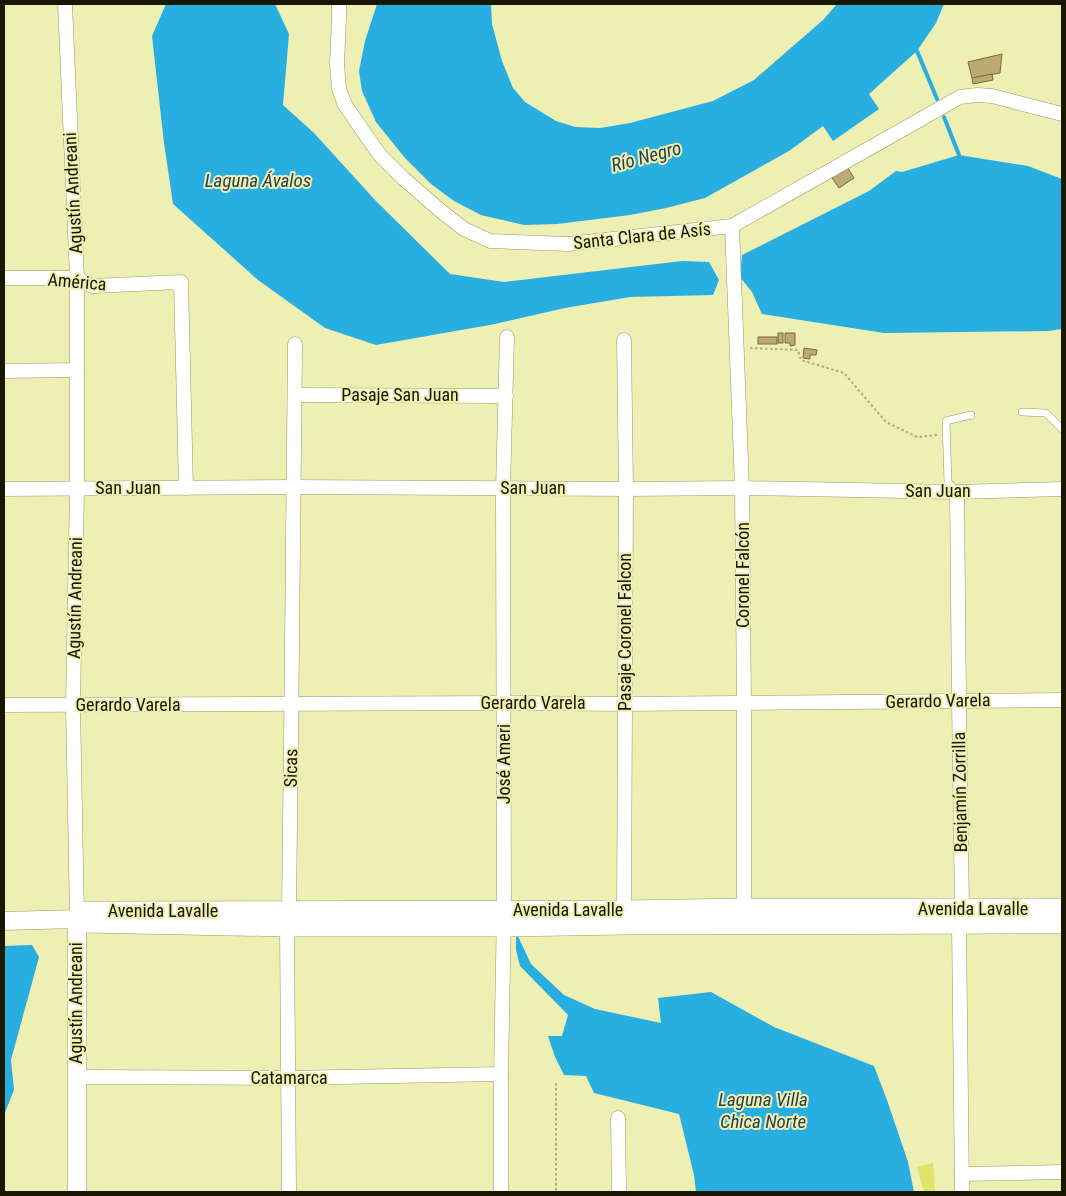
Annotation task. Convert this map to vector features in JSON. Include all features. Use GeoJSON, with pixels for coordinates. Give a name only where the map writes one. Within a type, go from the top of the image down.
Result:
{"type":"FeatureCollection","features":[{"type":"Feature","properties":{"kind":"main road","name":"Avenida Lavalle"},"geometry":{"type":"LineString","coordinates":[[960,917],[1062,908]]}},
{"type":"Feature","properties":{"kind":"main road","name":"Avenida Lavalle"},"geometry":{"type":"LineString","coordinates":[[77,919],[83,911],[288,919],[744,916],[960,917],[1062,924]]}},
{"type":"Feature","properties":{"kind":"street","name":"Agustín Andreani"},"geometry":{"type":"LineString","coordinates":[[65,4],[77,278],[77,488],[73,705],[77,919],[77,1192]]}},
{"type":"Feature","properties":{"kind":"street","name":"Santa Clara de Asís"},"geometry":{"type":"LineString","coordinates":[[339,4],[337,64],[340,89],[345,105],[379,154],[410,184],[464,229],[490,241],[568,244],[732,226],[960,97],[992,96],[1062,114]]}},
{"type":"Feature","properties":{"kind":"street","name":"Coronel Falcón"},"geometry":{"type":"LineString","coordinates":[[732,226],[742,488],[744,916]]}},
{"type":"Feature","properties":{"kind":"street","name":"América"},"geometry":{"type":"LineString","coordinates":[[4,278],[77,278],[92,286],[181,282],[186,488]]}},
{"type":"Feature","properties":{"kind":"street","name":"José Ameri"},"geometry":{"type":"LineString","coordinates":[[501,1192],[504,918],[503,488],[507,337]]}},
{"type":"Feature","properties":{"kind":"street","name":"Pasaje Coronel Falcon"},"geometry":{"type":"LineString","coordinates":[[624,340],[626,489],[624,917]]}},
{"type":"Feature","properties":{"kind":"street","name":"Sicas"},"geometry":{"type":"LineString","coordinates":[[289,1192],[288,919],[295,344]]}},
{"type":"Feature","properties":{"kind":"street"},"geometry":{"type":"LineString","coordinates":[[4,371],[77,370]]}},
{"type":"Feature","properties":{"kind":"street","name":"Pasaje San Juan"},"geometry":{"type":"LineString","coordinates":[[294,394],[506,396]]}},
{"type":"Feature","properties":{"kind":"street","name":"San Juan"},"geometry":{"type":"LineString","coordinates":[[4,489],[294,487],[742,488],[957,492],[1062,489]]}},
{"type":"Feature","properties":{"kind":"street","name":"Benjamín Zorrilla"},"geometry":{"type":"LineString","coordinates":[[957,492],[962,1192]]}},
{"type":"Feature","properties":{"kind":"street","name":"Gerardo Varela"},"geometry":{"type":"LineString","coordinates":[[4,706],[625,704],[1062,700]]}},
{"type":"Feature","properties":{"kind":"street","name":"Avenida Lavalle"},"geometry":{"type":"LineString","coordinates":[[4,921],[77,919]]}},
{"type":"Feature","properties":{"kind":"street","name":"Catamarca"},"geometry":{"type":"LineString","coordinates":[[76,1077],[288,1078],[501,1074]]}},
{"type":"Feature","properties":{"kind":"street"},"geometry":{"type":"LineString","coordinates":[[618,1118],[619,1192]]}},
{"type":"Feature","properties":{"kind":"street"},"geometry":{"type":"LineString","coordinates":[[962,1174],[1062,1172]]}},
{"type":"Feature","properties":{"kind":"lane"},"geometry":{"type":"LineString","coordinates":[[1022,412],[1046,413],[1062,429]]}},
{"type":"Feature","properties":{"kind":"lane"},"geometry":{"type":"LineString","coordinates":[[946,435],[946,421],[971,415]]}},
{"type":"Feature","properties":{"kind":"lane","name":"Benjamín Zorrilla"},"geometry":{"type":"LineString","coordinates":[[946,435],[948,482],[957,492]]}},
{"type":"Feature","properties":{"kind":"path"},"geometry":{"type":"LineString","coordinates":[[738,347],[798,350],[801,360],[844,373],[886,422],[917,436],[946,435]]}},
{"type":"Feature","properties":{"kind":"path"},"geometry":{"type":"LineString","coordinates":[[556,1083],[556,1192]]}},
{"type":"Feature","properties":{"kind":"shaded area"},"geometry":{"type":"Polygon","coordinates":[[[933,1163],[935,1192],[924,1192],[917,1167],[933,1163]]]}},
{"type":"Feature","properties":{"kind":"water","name":"Laguna Ávalos"},"geometry":{"type":"Polygon","coordinates":[[[166,4],[275,4],[289,34],[283,105],[314,133],[375,200],[450,274],[504,282],[682,261],[709,262],[719,280],[713,295],[630,297],[376,345],[325,328],[258,280],[173,204],[152,36],[166,4]]]}},
{"type":"Feature","properties":{"kind":"water","name":"Río Negro"},"geometry":{"type":"Polygon","coordinates":[[[377,4],[491,4],[492,24],[502,61],[513,88],[525,102],[556,121],[575,127],[600,128],[630,123],[713,101],[754,80],[823,20],[837,4],[944,4],[936,23],[917,51],[869,94],[879,109],[833,141],[823,126],[789,151],[705,198],[630,215],[557,224],[524,225],[481,215],[454,201],[431,184],[405,158],[376,122],[362,91],[359,71],[365,41],[377,4]]]}},
{"type":"Feature","properties":{"kind":"water"},"geometry":{"type":"Polygon","coordinates":[[[959,155],[1028,166],[1062,179],[1062,329],[1048,331],[884,333],[762,314],[752,292],[740,277],[742,255],[869,191],[896,171],[902,172],[959,155]]]}},
{"type":"Feature","properties":{"kind":"water","name":"Laguna Villa Chica Norte"},"geometry":{"type":"Polygon","coordinates":[[[516,932],[531,964],[564,995],[595,1009],[661,1023],[658,998],[711,992],[774,1027],[874,1066],[908,1162],[914,1192],[696,1192],[694,1175],[679,1114],[594,1093],[586,1076],[564,1075],[548,1036],[562,1036],[568,1015],[520,966],[516,950],[516,932]]]}},
{"type":"Feature","properties":{"kind":"water"},"geometry":{"type":"Polygon","coordinates":[[[32,945],[39,957],[11,1060],[14,1090],[4,1115],[4,946],[32,945]]]}},
{"type":"Feature","properties":{"kind":"building"},"geometry":{"type":"Polygon","coordinates":[[[1002,54],[1000,73],[972,78],[968,62],[1002,54]]]}},
{"type":"Feature","properties":{"kind":"building"},"geometry":{"type":"Polygon","coordinates":[[[992,74],[993,80],[973,84],[972,78],[992,74]]]}},
{"type":"Feature","properties":{"kind":"building"},"geometry":{"type":"Polygon","coordinates":[[[846,165],[854,178],[839,188],[830,175],[846,165]]]}},
{"type":"Feature","properties":{"kind":"building"},"geometry":{"type":"Polygon","coordinates":[[[778,333],[783,333],[783,343],[778,343],[778,333]]]}},
{"type":"Feature","properties":{"kind":"building"},"geometry":{"type":"Polygon","coordinates":[[[785,333],[795,333],[795,345],[790,346],[790,343],[785,343],[785,333]]]}},
{"type":"Feature","properties":{"kind":"building"},"geometry":{"type":"Polygon","coordinates":[[[758,337],[777,337],[777,344],[758,344],[758,337]]]}},
{"type":"Feature","properties":{"kind":"building"},"geometry":{"type":"Polygon","coordinates":[[[804,348],[817,350],[816,355],[810,355],[810,359],[803,358],[804,348]]]}},
{"type":"Feature","properties":{"kind":"waterway"},"geometry":{"type":"LineString","coordinates":[[917,51],[937,99]]}},
{"type":"Feature","properties":{"kind":"waterway"},"geometry":{"type":"LineString","coordinates":[[944,117],[959,155]]}}]}
